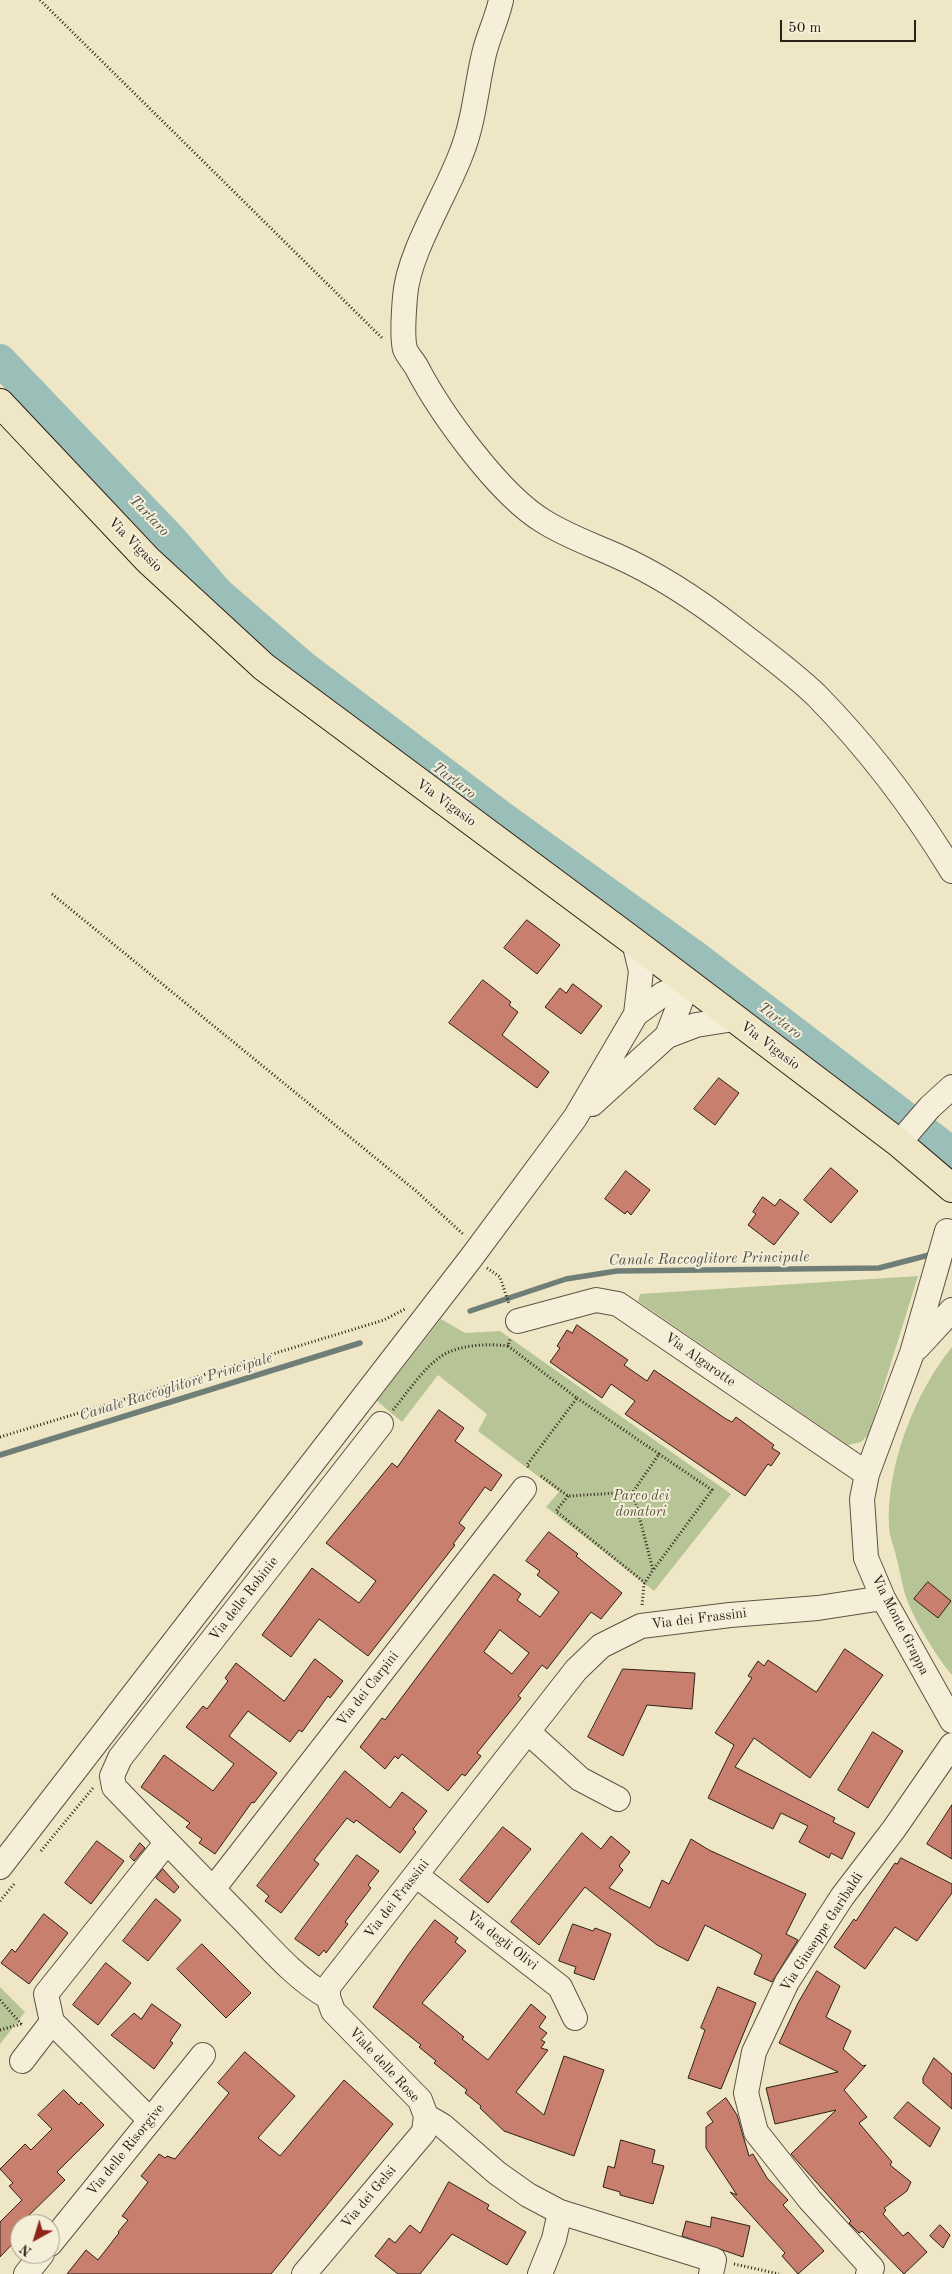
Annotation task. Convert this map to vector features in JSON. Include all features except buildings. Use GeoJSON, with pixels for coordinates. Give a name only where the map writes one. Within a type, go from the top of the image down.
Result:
{"type":"FeatureCollection","features":[{"type":"Feature","properties":{"kind":"main road","name":"Via Vigasio"},"geometry":{"type":"LineString","coordinates":[[0,403],[148,560],[264,667],[634,942],[734,1019],[902,1139],[951,1194]]}},
{"type":"Feature","properties":{"kind":"street"},"geometry":{"type":"LineString","coordinates":[[501,0],[496,23],[484,52],[472,118],[462,151],[413,263],[404,296],[405,349],[429,391],[472,449],[500,483],[540,520],[582,543],[614,554],[648,571],[685,594],[734,628],[814,694],[879,764],[923,825],[952,871]]}},
{"type":"Feature","properties":{"kind":"street"},"geometry":{"type":"LineString","coordinates":[[634,942],[641,971],[636,1014]]}},
{"type":"Feature","properties":{"kind":"street"},"geometry":{"type":"LineString","coordinates":[[9,1873],[482,1257],[575,1118],[636,1014],[663,994],[688,983]]}},
{"type":"Feature","properties":{"kind":"street"},"geometry":{"type":"LineString","coordinates":[[667,1036],[688,983]]}},
{"type":"Feature","properties":{"kind":"street"},"geometry":{"type":"LineString","coordinates":[[575,1118],[667,1036],[696,1025],[734,1019]]}},
{"type":"Feature","properties":{"kind":"street"},"geometry":{"type":"LineString","coordinates":[[902,1139],[930,1107],[952,1087]]}},
{"type":"Feature","properties":{"kind":"street","name":"Via Monte Grappa"},"geometry":{"type":"LineString","coordinates":[[946,1235],[912,1353],[867,1474],[862,1500],[866,1558],[883,1598],[952,1721]]}},
{"type":"Feature","properties":{"kind":"street","name":"Via Algarotte"},"geometry":{"type":"LineString","coordinates":[[514,1315],[596,1300],[618,1304],[867,1474]]}},
{"type":"Feature","properties":{"kind":"street","name":"Via Monte Grappa"},"geometry":{"type":"LineString","coordinates":[[912,1353],[952,1310]]}},
{"type":"Feature","properties":{"kind":"street","name":"Via delle Robinie"},"geometry":{"type":"LineString","coordinates":[[112,1776],[120,1758],[381,1424]]}},
{"type":"Feature","properties":{"kind":"street","name":"Via dei Carpini"},"geometry":{"type":"LineString","coordinates":[[213,1889],[532,1478]]}},
{"type":"Feature","properties":{"kind":"street","name":"Via dei Frassini"},"geometry":{"type":"LineString","coordinates":[[328,1997],[328,1987],[588,1657],[601,1646],[641,1626],[730,1615],[818,1608],[883,1598]]}},
{"type":"Feature","properties":{"kind":"street"},"geometry":{"type":"LineString","coordinates":[[528,1732],[580,1779],[618,1799]]}},
{"type":"Feature","properties":{"kind":"street","name":"Via Giuseppe Garibaldi"},"geometry":{"type":"LineString","coordinates":[[874,2272],[810,2200],[756,2132],[746,2092],[754,2052],[787,1982],[842,1897],[894,1829],[952,1745]]}},
{"type":"Feature","properties":{"kind":"street","name":"Viale delle Rose"},"geometry":{"type":"LineString","coordinates":[[112,1776],[114,1787],[284,1962],[313,1988],[328,1997],[333,2011],[420,2100],[426,2116],[443,2126],[497,2173],[528,2195],[560,2212],[712,2267]]}},
{"type":"Feature","properties":{"kind":"street"},"geometry":{"type":"LineString","coordinates":[[150,2120],[52,2022],[46,1994],[167,1842]]}},
{"type":"Feature","properties":{"kind":"street","name":"Via degli Olivi"},"geometry":{"type":"LineString","coordinates":[[416,1875],[560,1987],[575,2018]]}},
{"type":"Feature","properties":{"kind":"street"},"geometry":{"type":"LineString","coordinates":[[22,2061],[52,2022]]}},
{"type":"Feature","properties":{"kind":"street","name":"Via delle Risorgive"},"geometry":{"type":"LineString","coordinates":[[60,2232],[203,2055]]}},
{"type":"Feature","properties":{"kind":"street","name":"Via dei Gelsi"},"geometry":{"type":"LineString","coordinates":[[304,2274],[424,2132],[426,2116]]}},
{"type":"Feature","properties":{"kind":"street"},"geometry":{"type":"LineString","coordinates":[[540,2274],[554,2238],[560,2212]]}},
{"type":"Feature","properties":{"kind":"street"},"geometry":{"type":"LineString","coordinates":[[26,2274],[34,2264]]}},
{"type":"Feature","properties":{"kind":"path"},"geometry":{"type":"LineString","coordinates":[[40,0],[385,340],[405,349]]}},
{"type":"Feature","properties":{"kind":"path"},"geometry":{"type":"LineString","coordinates":[[52,894],[416,1191],[500,1277],[514,1315],[508,1346]]}},
{"type":"Feature","properties":{"kind":"path"},"geometry":{"type":"LineString","coordinates":[[0,1437],[384,1320],[404,1310],[409,1304]]}},
{"type":"Feature","properties":{"kind":"path"},"geometry":{"type":"LineString","coordinates":[[381,1424],[440,1357],[464,1347],[508,1346],[577,1398],[712,1490],[645,1583],[641,1626]]}},
{"type":"Feature","properties":{"kind":"path"},"geometry":{"type":"LineString","coordinates":[[527,1464],[577,1398]]}},
{"type":"Feature","properties":{"kind":"path"},"geometry":{"type":"LineString","coordinates":[[654,1570],[633,1492],[659,1454]]}},
{"type":"Feature","properties":{"kind":"path"},"geometry":{"type":"LineString","coordinates":[[527,1464],[535,1475],[532,1478]]}},
{"type":"Feature","properties":{"kind":"path"},"geometry":{"type":"LineString","coordinates":[[527,1464],[532,1478],[568,1496],[633,1492]]}},
{"type":"Feature","properties":{"kind":"path"},"geometry":{"type":"LineString","coordinates":[[568,1496],[556,1511],[645,1583]]}},
{"type":"Feature","properties":{"kind":"path"},"geometry":{"type":"LineString","coordinates":[[37,1856],[93,1787],[112,1776]]}},
{"type":"Feature","properties":{"kind":"path"},"geometry":{"type":"LineString","coordinates":[[0,1902],[9,1873]]}},
{"type":"Feature","properties":{"kind":"path"},"geometry":{"type":"LineString","coordinates":[[0,2000],[21,2024],[0,2030]]}},
{"type":"Feature","properties":{"kind":"path"},"geometry":{"type":"LineString","coordinates":[[712,2267],[780,2274]]}},
{"type":"Feature","properties":{"kind":"green space"},"geometry":{"type":"Polygon","coordinates":[[[918,1276],[869,1434],[861,1442],[848,1445],[638,1301],[640,1294],[918,1276]]]}},
{"type":"Feature","properties":{"kind":"green space","name":"Parco dei donatori"},"geometry":{"type":"Polygon","coordinates":[[[441,1319],[465,1333],[500,1331],[731,1494],[654,1591],[546,1507],[559,1492],[478,1431],[487,1414],[438,1375],[402,1422],[377,1401],[441,1319]]]}},
{"type":"Feature","properties":{"kind":"green space"},"geometry":{"type":"Polygon","coordinates":[[[952,1347],[952,1675],[933,1649],[907,1600],[890,1534],[889,1503],[898,1455],[915,1408],[926,1386],[952,1347]]]}},
{"type":"Feature","properties":{"kind":"green space"},"geometry":{"type":"Polygon","coordinates":[[[0,1987],[25,2012],[0,2044],[0,1987]]]}},
{"type":"Feature","properties":{"kind":"waterway","name":"Tartaro"},"geometry":{"type":"LineString","coordinates":[[0,360],[171,539],[218,593],[305,668],[503,818],[697,958],[952,1153]]}},
{"type":"Feature","properties":{"kind":"waterway","name":"Canale Raccoglitore Principale"},"geometry":{"type":"LineString","coordinates":[[470,1311],[566,1279],[617,1271],[879,1268],[933,1254]]}},
{"type":"Feature","properties":{"kind":"waterway","name":"Canale Raccoglitore Principale"},"geometry":{"type":"LineString","coordinates":[[0,1455],[360,1343]]}}]}
